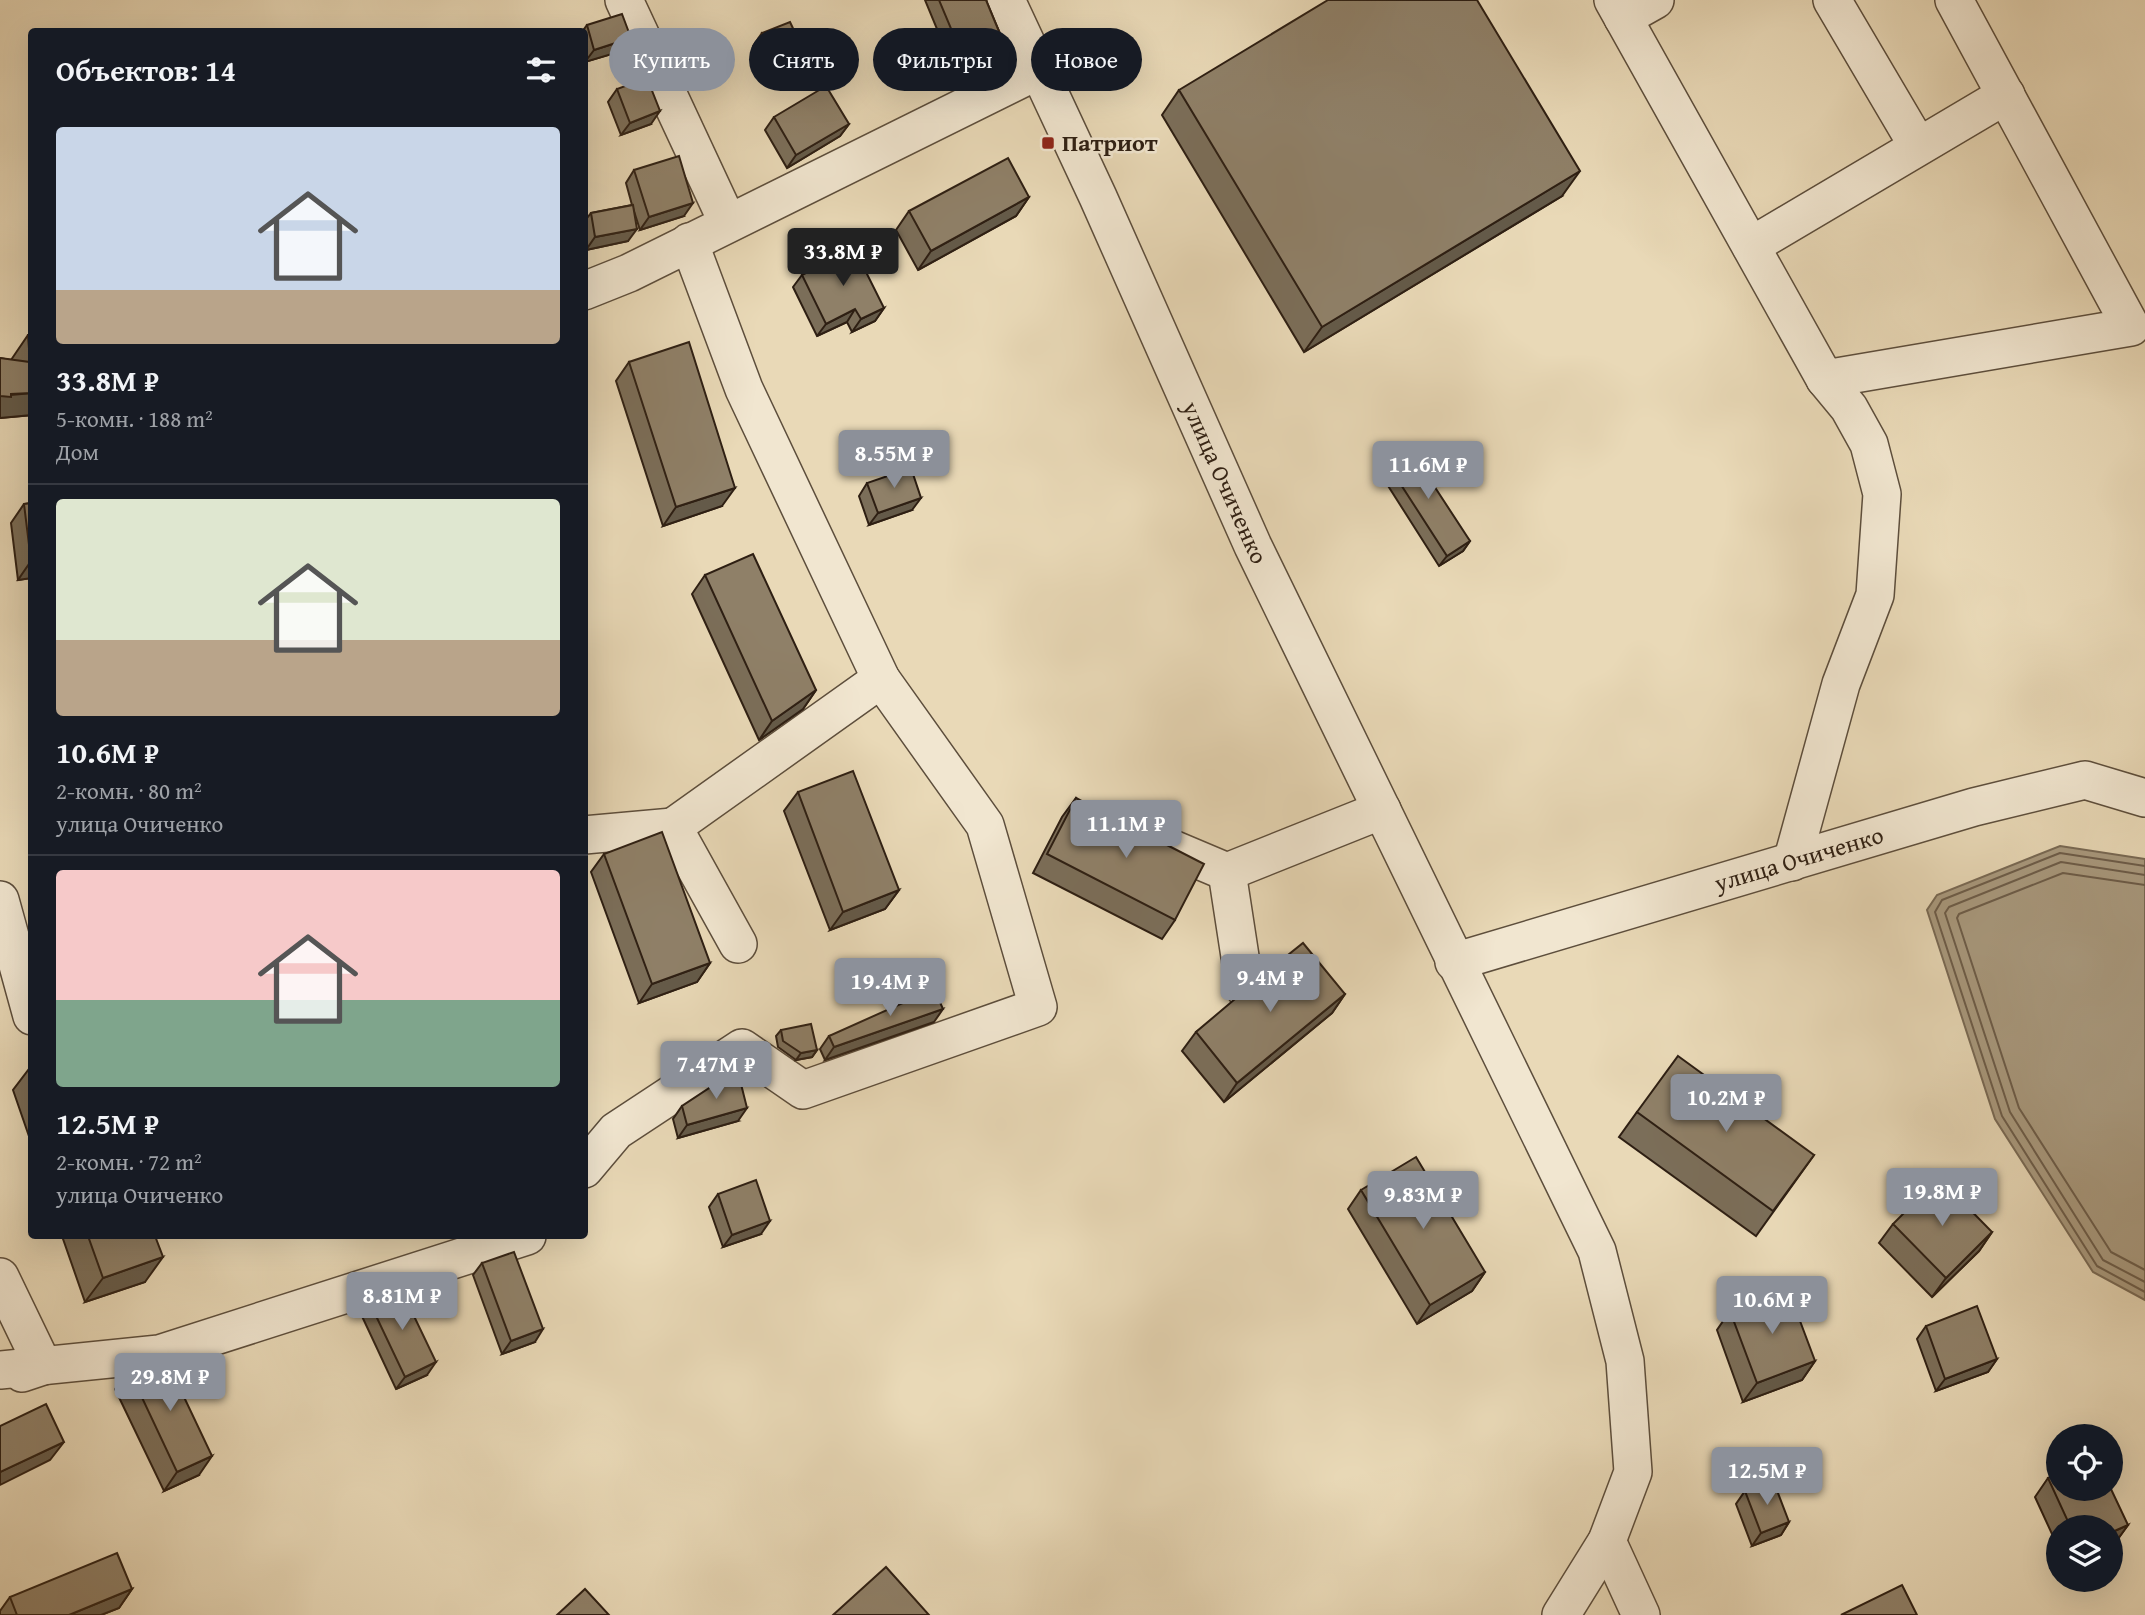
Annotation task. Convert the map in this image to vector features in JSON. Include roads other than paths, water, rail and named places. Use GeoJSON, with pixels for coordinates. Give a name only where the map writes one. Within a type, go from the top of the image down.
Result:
{"type":"FeatureCollection","features":[{"type":"Feature","properties":{"kind":"street"},"geometry":{"type":"LineString","coordinates":[[624,0],[728,223]]}},
{"type":"Feature","properties":{"kind":"street","name":"улица Очиченко"},"geometry":{"type":"LineString","coordinates":[[1006,0],[1031,51]]}},
{"type":"Feature","properties":{"kind":"street"},"geometry":{"type":"LineString","coordinates":[[1655,0],[1618,9],[1825,379],[1850,408],[1869,444],[1882,494],[1875,596],[1841,684],[1792,862]]}},
{"type":"Feature","properties":{"kind":"street"},"geometry":{"type":"LineString","coordinates":[[1832,0],[1919,146]]}},
{"type":"Feature","properties":{"kind":"street"},"geometry":{"type":"LineString","coordinates":[[1825,379],[2131,327],[1954,0]]}},
{"type":"Feature","properties":{"kind":"street"},"geometry":{"type":"LineString","coordinates":[[588,289],[629,274],[1031,74]]}},
{"type":"Feature","properties":{"kind":"street","name":"улица Очиченко"},"geometry":{"type":"LineString","coordinates":[[1049,91],[1253,546],[1597,1251],[1625,1361],[1633,1472],[1607,1541],[1561,1615]]}},
{"type":"Feature","properties":{"kind":"street"},"geometry":{"type":"LineString","coordinates":[[1751,246],[2006,95]]}},
{"type":"Feature","properties":{"kind":"street"},"geometry":{"type":"LineString","coordinates":[[588,1164],[616,1131],[742,1048],[803,1090],[1038,1007],[985,825],[881,679],[744,389],[689,242]]}},
{"type":"Feature","properties":{"kind":"street"},"geometry":{"type":"LineString","coordinates":[[588,835],[673,827],[881,679]]}},
{"type":"Feature","properties":{"kind":"street","name":"улица Очиченко"},"geometry":{"type":"LineString","coordinates":[[1454,962],[1974,807],[2085,780],[2145,799]]}},
{"type":"Feature","properties":{"kind":"street"},"geometry":{"type":"LineString","coordinates":[[1107,821],[1227,872],[1382,810]]}},
{"type":"Feature","properties":{"kind":"street"},"geometry":{"type":"LineString","coordinates":[[673,827],[738,944]]}},
{"type":"Feature","properties":{"kind":"street"},"geometry":{"type":"LineString","coordinates":[[1227,872],[1245,989]]}},
{"type":"Feature","properties":{"kind":"street"},"geometry":{"type":"LineString","coordinates":[[0,900],[28,1002]]}},
{"type":"Feature","properties":{"kind":"street"},"geometry":{"type":"LineString","coordinates":[[0,1370],[159,1354],[518,1239]]}},
{"type":"Feature","properties":{"kind":"street"},"geometry":{"type":"LineString","coordinates":[[0,1277],[43,1366]]}},
{"type":"Feature","properties":{"kind":"street"},"geometry":{"type":"LineString","coordinates":[[0,1381],[43,1366]]}},
{"type":"Feature","properties":{"kind":"street"},"geometry":{"type":"LineString","coordinates":[[1607,1541],[1642,1615]]}},
{"type":"Feature","properties":{"kind":"water"},"geometry":{"type":"Polygon","coordinates":[[[2060,846],[2145,859],[2145,1300],[2093,1272],[1995,1119],[1927,910],[1937,895],[2060,846]]]}},
{"type":"Feature","properties":{"kind":"place","name":"Патриот"},"geometry":{"type":"Point","coordinates":[1048,143]}}]}
